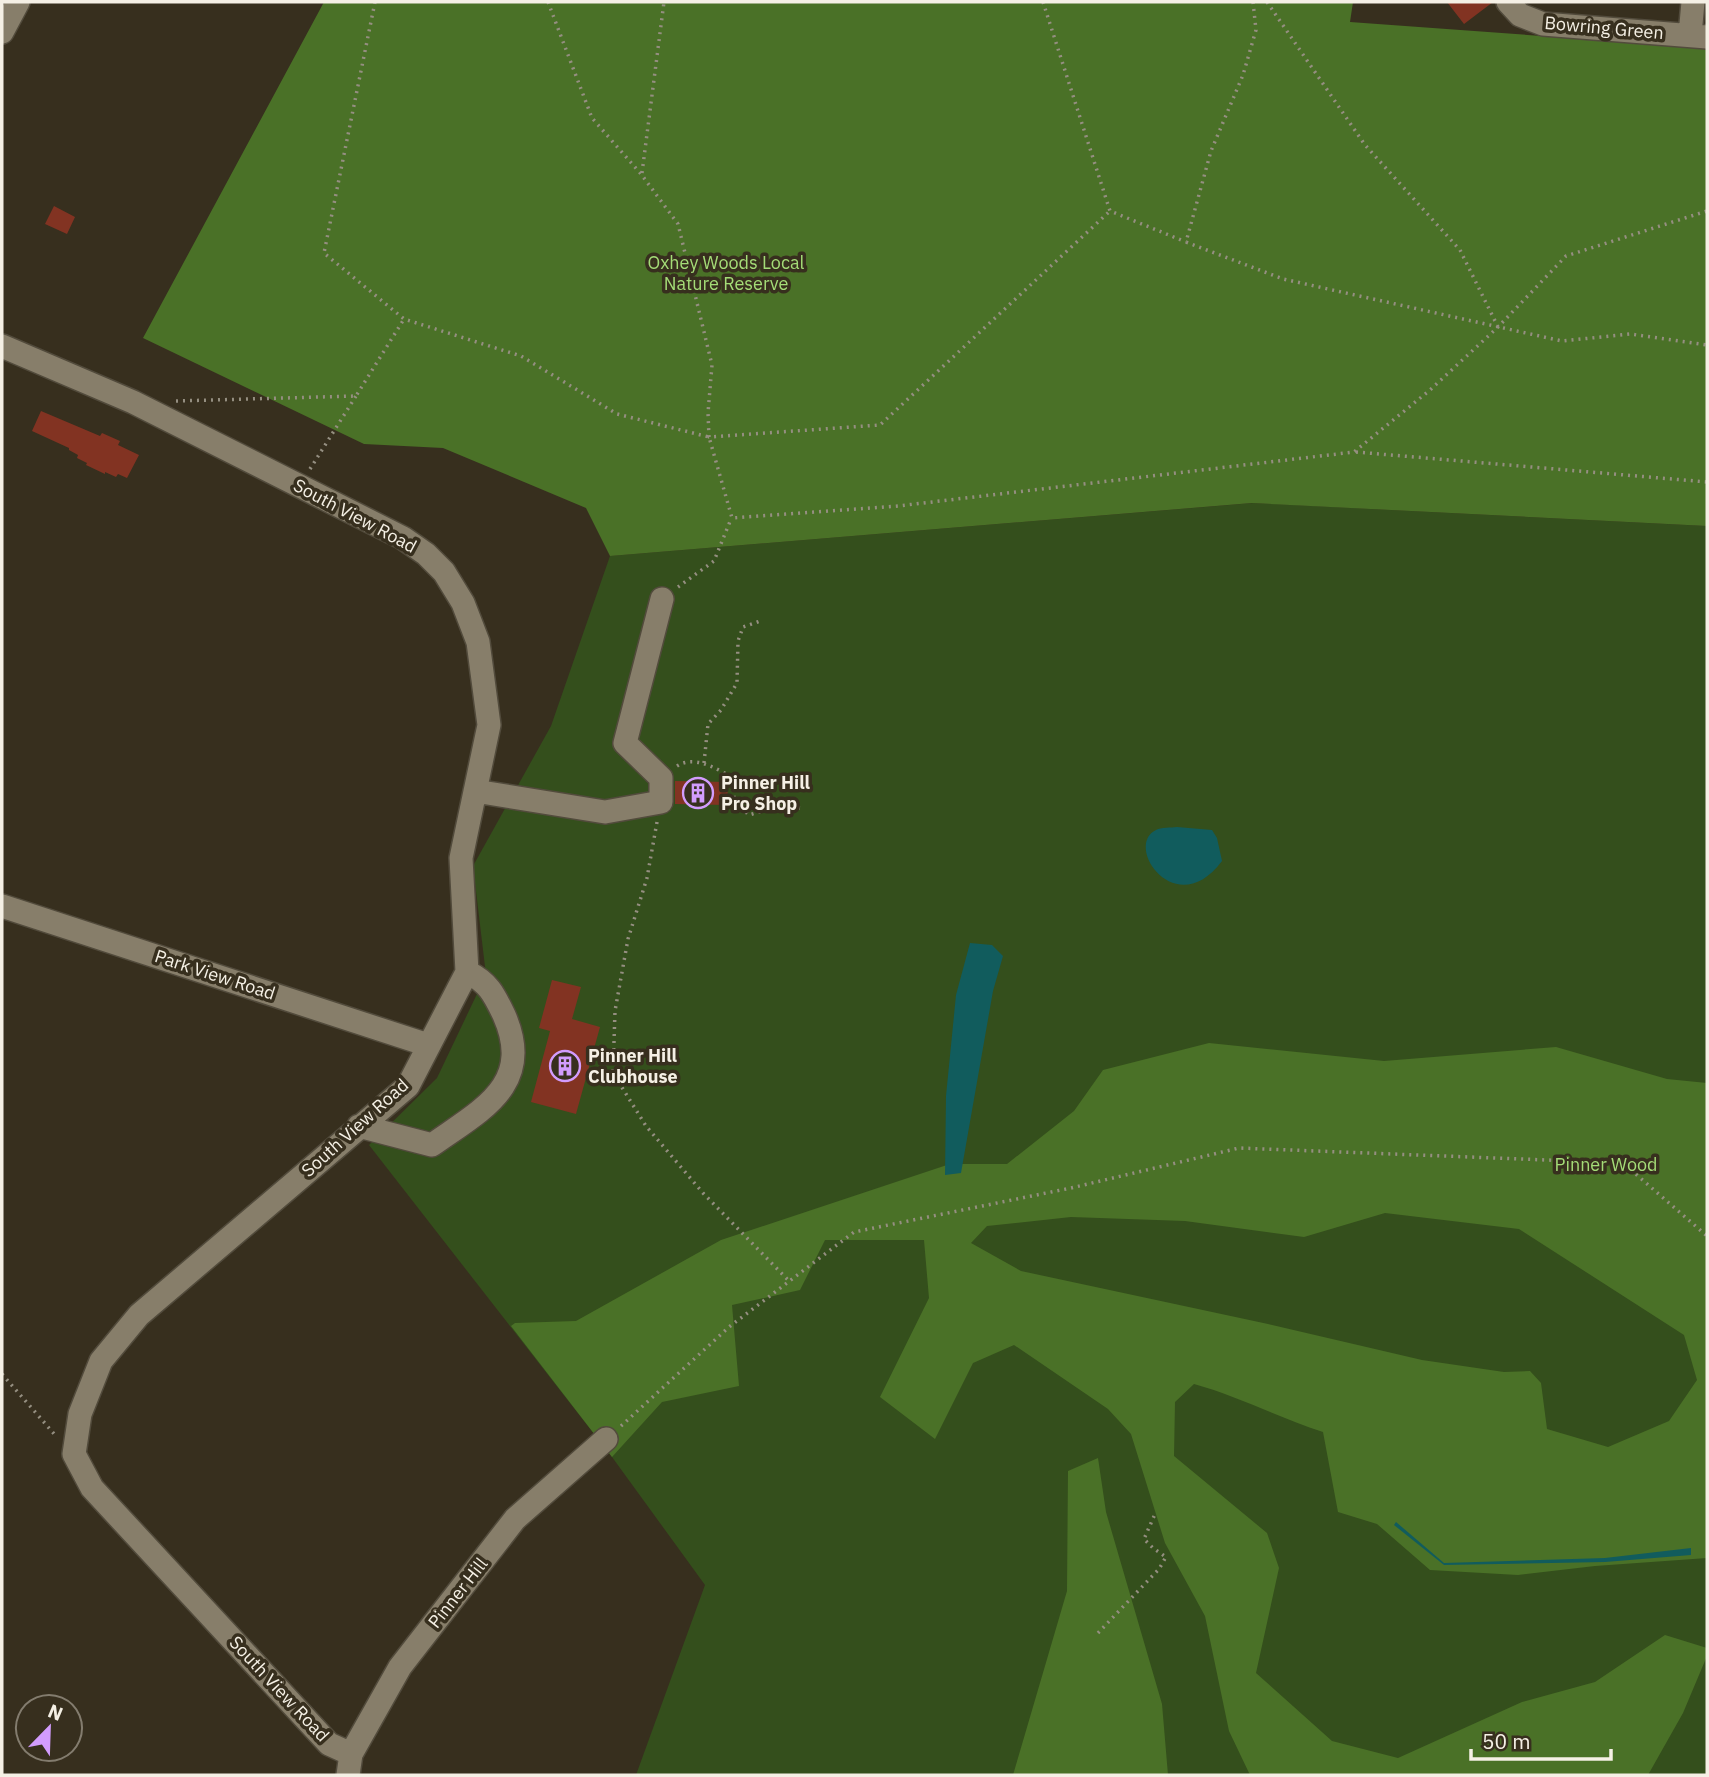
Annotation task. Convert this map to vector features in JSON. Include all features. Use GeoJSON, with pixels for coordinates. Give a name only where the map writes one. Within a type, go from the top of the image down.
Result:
{"type":"FeatureCollection","features":[{"type":"Feature","properties":{"kind":"street"},"geometry":{"type":"LineString","coordinates":[[2,32],[18,2]]}},
{"type":"Feature","properties":{"kind":"street","name":"Bowring Green"},"geometry":{"type":"LineString","coordinates":[[1508,2],[1520,15],[1543,24],[1699,36]]}},
{"type":"Feature","properties":{"kind":"street"},"geometry":{"type":"LineString","coordinates":[[1693,2],[1699,36]]}},
{"type":"Feature","properties":{"kind":"street","name":"South View Road"},"geometry":{"type":"LineString","coordinates":[[2,346],[133,402],[391,531],[426,554],[444,572],[463,603],[478,642],[489,725],[461,858],[467,972],[408,1086],[139,1315],[102,1361],[80,1414],[74,1449],[92,1488],[349,1765]]}},
{"type":"Feature","properties":{"kind":"street"},"geometry":{"type":"LineString","coordinates":[[475,791],[605,812],[661,802],[661,778],[625,743],[662,599]]}},
{"type":"Feature","properties":{"kind":"street","name":"Park View Road"},"geometry":{"type":"LineString","coordinates":[[2,906],[428,1045]]}},
{"type":"Feature","properties":{"kind":"street"},"geometry":{"type":"LineString","coordinates":[[359,1126],[432,1145],[492,1101],[505,1086],[512,1064],[512,1045],[506,1021],[498,1003],[482,980],[467,972]]}},
{"type":"Feature","properties":{"kind":"street","name":"Pinner Hill"},"geometry":{"type":"LineString","coordinates":[[349,1765],[400,1667],[516,1519],[606,1439]]}},
{"type":"Feature","properties":{"kind":"path"},"geometry":{"type":"LineString","coordinates":[[375,2],[324,253],[404,319],[521,356],[617,414],[709,437],[880,425],[1110,211]]}},
{"type":"Feature","properties":{"kind":"path"},"geometry":{"type":"LineString","coordinates":[[548,2],[593,118],[642,174],[678,224],[712,365],[709,437],[732,518],[714,561],[662,599]]}},
{"type":"Feature","properties":{"kind":"path"},"geometry":{"type":"LineString","coordinates":[[642,174],[664,2]]}},
{"type":"Feature","properties":{"kind":"path"},"geometry":{"type":"LineString","coordinates":[[1043,2],[1110,211]]}},
{"type":"Feature","properties":{"kind":"path"},"geometry":{"type":"LineString","coordinates":[[1186,242],[1211,151],[1243,75],[1256,30],[1253,2]]}},
{"type":"Feature","properties":{"kind":"path"},"geometry":{"type":"LineString","coordinates":[[1267,2],[1365,145],[1460,250],[1498,327]]}},
{"type":"Feature","properties":{"kind":"path"},"geometry":{"type":"LineString","coordinates":[[1110,211],[1283,279],[1562,341],[1630,334],[1707,345]]}},
{"type":"Feature","properties":{"kind":"path"},"geometry":{"type":"LineString","coordinates":[[1354,452],[1430,390],[1498,327],[1566,256],[1707,211]]}},
{"type":"Feature","properties":{"kind":"path"},"geometry":{"type":"LineString","coordinates":[[300,485],[404,319]]}},
{"type":"Feature","properties":{"kind":"path"},"geometry":{"type":"LineString","coordinates":[[174,401],[356,396]]}},
{"type":"Feature","properties":{"kind":"path"},"geometry":{"type":"LineString","coordinates":[[732,518],[898,506],[1354,452],[1707,482]]}},
{"type":"Feature","properties":{"kind":"path"},"geometry":{"type":"LineString","coordinates":[[704,763],[708,724],[721,710],[737,683],[738,641],[743,627],[762,620]]}},
{"type":"Feature","properties":{"kind":"path"},"geometry":{"type":"LineString","coordinates":[[661,778],[682,763],[704,763],[730,776],[735,802],[749,815],[780,806],[800,808]]}},
{"type":"Feature","properties":{"kind":"path"},"geometry":{"type":"LineString","coordinates":[[661,802],[647,878],[628,939],[615,1011],[613,1073],[646,1126],[703,1193],[789,1281]]}},
{"type":"Feature","properties":{"kind":"path"},"geometry":{"type":"LineString","coordinates":[[606,1439],[729,1327],[853,1232],[1071,1188],[1239,1148],[1623,1163],[1707,1236]]}},
{"type":"Feature","properties":{"kind":"path"},"geometry":{"type":"LineString","coordinates":[[2,1374],[57,1438],[74,1449]]}},
{"type":"Feature","properties":{"kind":"path"},"geometry":{"type":"LineString","coordinates":[[1098,1633],[1159,1569],[1166,1557],[1144,1539],[1156,1514]]}},
{"type":"Feature","properties":{"kind":"green space","name":"Oxhey Woods Local Nature Reserve"},"geometry":{"type":"Polygon","coordinates":[[[324,2],[1353,2],[1350,22],[1707,48],[1707,526],[1252,503],[610,556],[586,508],[443,448],[364,444],[143,338],[324,2]]]}},
{"type":"Feature","properties":{"kind":"green space"},"geometry":{"type":"Polygon","coordinates":[[[1253,503],[1707,526],[1707,1775],[636,1775],[705,1585],[612,1457],[369,1145],[437,1078],[486,975],[473,866],[551,726],[610,556],[1253,503]]]}},
{"type":"Feature","properties":{"kind":"green space","name":"Pinner Wood"},"geometry":{"type":"Polygon","coordinates":[[[1209,1043],[1384,1061],[1556,1047],[1667,1079],[1707,1083],[1707,1558],[1518,1575],[1430,1570],[1377,1524],[1338,1512],[1323,1432],[1194,1384],[1175,1402],[1174,1456],[1267,1533],[1279,1568],[1256,1673],[1332,1741],[1398,1758],[1522,1702],[1595,1682],[1665,1635],[1707,1648],[1707,1656],[1683,1713],[1648,1775],[1250,1775],[1229,1731],[1205,1616],[1165,1543],[1131,1434],[1108,1409],[1014,1345],[973,1363],[935,1439],[880,1397],[929,1298],[924,1240],[825,1240],[800,1290],[732,1305],[739,1386],[662,1402],[612,1457],[511,1326],[515,1323],[576,1321],[721,1240],[950,1164],[1007,1164],[1074,1111],[1103,1070],[1209,1043]],[[1385,1213],[1304,1237],[1185,1221],[1071,1217],[987,1226],[971,1243],[1021,1271],[1422,1360],[1504,1372],[1530,1371],[1541,1383],[1547,1429],[1608,1447],[1669,1421],[1697,1380],[1684,1335],[1519,1229],[1385,1213]]]}},
{"type":"Feature","properties":{"kind":"green space"},"geometry":{"type":"Polygon","coordinates":[[[1098,1458],[1106,1512],[1162,1704],[1168,1775],[1013,1775],[1067,1591],[1068,1471],[1098,1458]]]}},
{"type":"Feature","properties":{"kind":"water"},"geometry":{"type":"Polygon","coordinates":[[[1177,827],[1212,830],[1217,838],[1222,861],[1205,878],[1188,885],[1172,883],[1159,875],[1150,863],[1146,850],[1147,838],[1156,830],[1177,827]]]}},
{"type":"Feature","properties":{"kind":"water"},"geometry":{"type":"Polygon","coordinates":[[[970,943],[992,945],[1003,956],[993,991],[961,1173],[945,1175],[946,1096],[956,995],[970,943]]]}},
{"type":"Feature","properties":{"kind":"water"},"geometry":{"type":"Polygon","coordinates":[[[1396,1522],[1444,1563],[1605,1558],[1691,1548],[1691,1555],[1605,1562],[1444,1565],[1394,1525],[1396,1522]]]}},
{"type":"Feature","properties":{"kind":"building"},"geometry":{"type":"Polygon","coordinates":[[[1447,2],[1493,2],[1464,24],[1447,2]]]}},
{"type":"Feature","properties":{"kind":"building"},"geometry":{"type":"Polygon","coordinates":[[[54,206],[75,217],[67,234],[45,224],[54,206]]]}},
{"type":"Feature","properties":{"kind":"building"},"geometry":{"type":"Polygon","coordinates":[[[41,411],[100,436],[102,433],[120,441],[118,445],[139,455],[127,478],[118,474],[116,477],[105,474],[86,465],[87,463],[77,458],[78,455],[69,448],[32,431],[41,411]]]}},
{"type":"Feature","properties":{"kind":"building","name":"Pinner Hill Pro Shop"},"geometry":{"type":"Polygon","coordinates":[[[675,781],[728,782],[727,805],[675,804],[675,781]]]}},
{"type":"Feature","properties":{"kind":"building","name":"Pinner Hill Clubhouse"},"geometry":{"type":"Polygon","coordinates":[[[552,980],[581,987],[572,1019],[600,1027],[576,1114],[531,1102],[550,1031],[539,1028],[552,980]]]}},
{"type":"Feature","properties":{"kind":"place","name":"Pinner Hill Pro Shop"},"geometry":{"type":"Point","coordinates":[698,793]}},
{"type":"Feature","properties":{"kind":"place","name":"Pinner Hill Clubhouse"},"geometry":{"type":"Point","coordinates":[565,1066]}}]}
